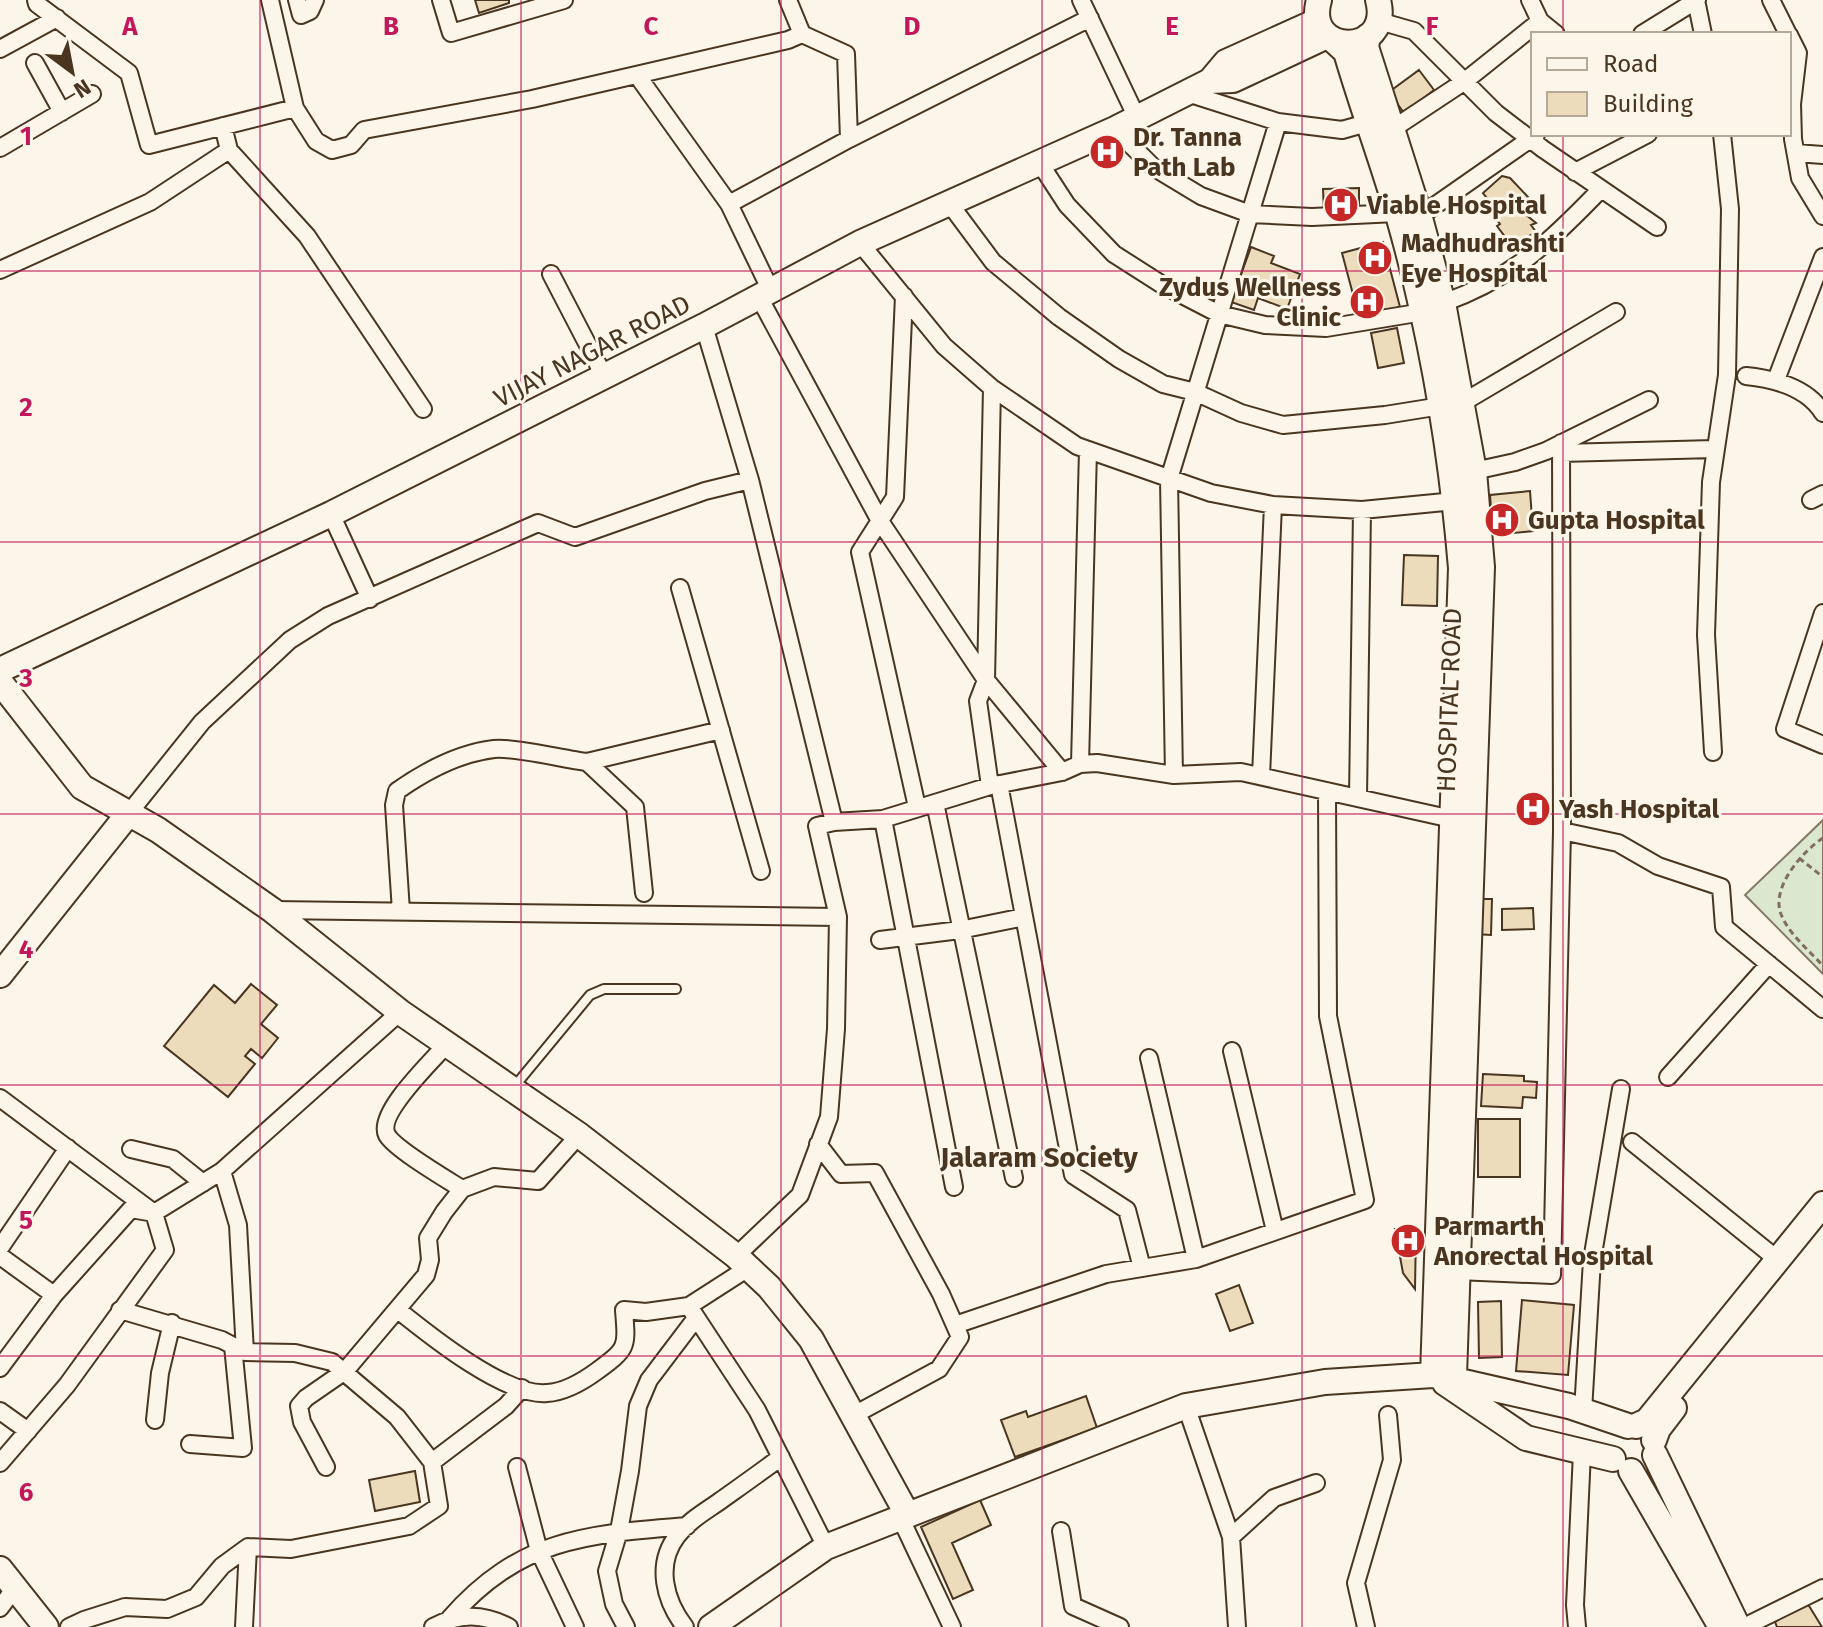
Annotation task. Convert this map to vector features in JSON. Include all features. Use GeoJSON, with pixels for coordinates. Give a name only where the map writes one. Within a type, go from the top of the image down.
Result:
{"type":"FeatureCollection","features":[{"type":"Feature","properties":{"kind":"street"},"geometry":{"type":"LineString","coordinates":[[36,0],[129,73],[149,145],[295,108]]}},
{"type":"Feature","properties":{"kind":"street"},"geometry":{"type":"LineString","coordinates":[[270,0],[295,108],[316,141],[332,150],[351,145],[364,130],[532,99],[788,40],[802,34]]}},
{"type":"Feature","properties":{"kind":"street"},"geometry":{"type":"LineString","coordinates":[[297,0],[301,15],[310,11],[315,0]]}},
{"type":"Feature","properties":{"kind":"street"},"geometry":{"type":"LineString","coordinates":[[441,0],[451,33],[564,0]]}},
{"type":"Feature","properties":{"kind":"street"},"geometry":{"type":"LineString","coordinates":[[788,0],[802,34],[846,54],[849,139]]}},
{"type":"Feature","properties":{"kind":"street"},"geometry":{"type":"LineString","coordinates":[[1375,19],[1403,0]]}},
{"type":"Feature","properties":{"kind":"street"},"geometry":{"type":"LineString","coordinates":[[1530,0],[1540,21],[1554,32]]}},
{"type":"Feature","properties":{"kind":"street"},"geometry":{"type":"LineString","coordinates":[[1645,32],[1696,0],[1703,32]]}},
{"type":"Feature","properties":{"kind":"street"},"geometry":{"type":"LineString","coordinates":[[1771,0],[1787,32]]}},
{"type":"Feature","properties":{"kind":"street"},"geometry":{"type":"LineString","coordinates":[[729,204],[1086,5],[1126,124],[1153,167],[1201,196],[1250,214],[1312,217],[1408,214],[1534,137],[1575,172],[1657,227]]}},
{"type":"Feature","properties":{"kind":"street"},"geometry":{"type":"LineString","coordinates":[[0,49],[57,18]]}},
{"type":"Feature","properties":{"kind":"street"},"geometry":{"type":"LineString","coordinates":[[1375,19],[1414,31],[1496,113],[1531,135]]}},
{"type":"Feature","properties":{"kind":"street","name":"VIJAY NAGAR ROAD"},"geometry":{"type":"LineString","coordinates":[[0,670],[331,514],[704,326],[860,243],[1126,124],[1210,81],[1233,80],[1324,24],[1352,43],[1375,19]]}},
{"type":"Feature","properties":{"kind":"street","name":"HOSPITAL ROAD"},"geometry":{"type":"LineString","coordinates":[[1375,19],[1366,47],[1391,130],[1408,214],[1433,308],[1451,405],[1461,568],[1452,819],[1444,1378],[1454,1376],[1482,567],[1474,471],[1451,405]]}},
{"type":"Feature","properties":{"kind":"street"},"geometry":{"type":"LineString","coordinates":[[1391,130],[1465,81],[1540,21]]}},
{"type":"Feature","properties":{"kind":"street","name":"HOSPITAL ROAD"},"geometry":{"type":"LineString","coordinates":[[1324,24],[1346,52],[1367,123],[1408,214]]}},
{"type":"Feature","properties":{"kind":"street"},"geometry":{"type":"LineString","coordinates":[[1791,39],[1798,53],[1792,104],[1800,178],[1823,216]]}},
{"type":"Feature","properties":{"kind":"street"},"geometry":{"type":"LineString","coordinates":[[35,63],[62,112]]}},
{"type":"Feature","properties":{"kind":"street"},"geometry":{"type":"LineString","coordinates":[[637,75],[729,204],[765,294],[880,521],[986,680],[1062,772]]}},
{"type":"Feature","properties":{"kind":"street"},"geometry":{"type":"LineString","coordinates":[[1187,93],[1278,122],[1342,130],[1367,123]]}},
{"type":"Feature","properties":{"kind":"street"},"geometry":{"type":"LineString","coordinates":[[0,148],[92,94]]}},
{"type":"Feature","properties":{"kind":"street"},"geometry":{"type":"LineString","coordinates":[[1174,775],[1169,479],[1278,122]]}},
{"type":"Feature","properties":{"kind":"street"},"geometry":{"type":"LineString","coordinates":[[223,126],[229,150],[307,236],[423,409]]}},
{"type":"Feature","properties":{"kind":"street"},"geometry":{"type":"LineString","coordinates":[[1575,172],[1644,136]]}},
{"type":"Feature","properties":{"kind":"street"},"geometry":{"type":"LineString","coordinates":[[1713,752],[1706,635],[1714,449],[1727,360],[1730,209],[1722,136]]}},
{"type":"Feature","properties":{"kind":"street"},"geometry":{"type":"LineString","coordinates":[[0,270],[150,202],[229,150]]}},
{"type":"Feature","properties":{"kind":"street"},"geometry":{"type":"LineString","coordinates":[[1796,153],[1823,155]]}},
{"type":"Feature","properties":{"kind":"street"},"geometry":{"type":"LineString","coordinates":[[1039,162],[1067,205],[1114,254],[1161,284],[1219,314],[1265,325],[1326,328],[1433,308],[1486,285],[1533,256],[1600,190]]}},
{"type":"Feature","properties":{"kind":"street"},"geometry":{"type":"LineString","coordinates":[[949,203],[993,262],[1059,317],[1119,359],[1163,384],[1195,392],[1241,413],[1283,425],[1451,405],[1616,312]]}},
{"type":"Feature","properties":{"kind":"street"},"geometry":{"type":"LineString","coordinates":[[860,243],[944,346],[992,388],[1077,446],[1211,493],[1273,505],[1362,510],[1455,501]]}},
{"type":"Feature","properties":{"kind":"street"},"geometry":{"type":"LineString","coordinates":[[1776,380],[1823,257]]}},
{"type":"Feature","properties":{"kind":"street"},"geometry":{"type":"LineString","coordinates":[[551,274],[604,376]]}},
{"type":"Feature","properties":{"kind":"street"},"geometry":{"type":"LineString","coordinates":[[904,296],[895,497],[860,552],[917,807]]}},
{"type":"Feature","properties":{"kind":"street"},"geometry":{"type":"LineString","coordinates":[[704,326],[750,480],[834,822]]}},
{"type":"Feature","properties":{"kind":"street"},"geometry":{"type":"LineString","coordinates":[[1746,376],[1776,380],[1815,401],[1823,413]]}},
{"type":"Feature","properties":{"kind":"street"},"geometry":{"type":"LineString","coordinates":[[992,388],[986,680],[978,701],[1024,917],[1073,1175],[1127,1210],[1142,1268]]}},
{"type":"Feature","properties":{"kind":"street"},"geometry":{"type":"LineString","coordinates":[[1561,448],[1649,400]]}},
{"type":"Feature","properties":{"kind":"street"},"geometry":{"type":"LineString","coordinates":[[1474,471],[1561,448],[1714,449]]}},
{"type":"Feature","properties":{"kind":"street"},"geometry":{"type":"LineString","coordinates":[[1457,1271],[1552,1275],[1562,831],[1561,448]]}},
{"type":"Feature","properties":{"kind":"street"},"geometry":{"type":"LineString","coordinates":[[1080,764],[1088,450]]}},
{"type":"Feature","properties":{"kind":"street"},"geometry":{"type":"LineString","coordinates":[[0,975],[202,722],[290,640],[328,616],[538,523],[575,537],[705,491],[750,480]]}},
{"type":"Feature","properties":{"kind":"street"},"geometry":{"type":"LineString","coordinates":[[1261,776],[1273,505]]}},
{"type":"Feature","properties":{"kind":"street"},"geometry":{"type":"LineString","coordinates":[[1358,798],[1362,510]]}},
{"type":"Feature","properties":{"kind":"street"},"geometry":{"type":"LineString","coordinates":[[331,514],[370,599]]}},
{"type":"Feature","properties":{"kind":"street"},"geometry":{"type":"LineString","coordinates":[[680,588],[761,871]]}},
{"type":"Feature","properties":{"kind":"street"},"geometry":{"type":"LineString","coordinates":[[1823,613],[1785,729],[1823,745]]}},
{"type":"Feature","properties":{"kind":"street"},"geometry":{"type":"LineString","coordinates":[[0,682],[82,787],[129,813],[272,910],[400,1012],[579,1135],[742,1262],[769,1287],[811,1339],[903,1516],[952,1627]]}},
{"type":"Feature","properties":{"kind":"street"},"geometry":{"type":"LineString","coordinates":[[401,911],[394,805],[397,791],[413,780],[464,757],[495,749],[587,762],[721,730]]}},
{"type":"Feature","properties":{"kind":"street"},"geometry":{"type":"LineString","coordinates":[[587,762],[635,807],[644,893]]}},
{"type":"Feature","properties":{"kind":"street"},"geometry":{"type":"LineString","coordinates":[[626,1627],[614,1604],[607,1571],[619,1531],[635,1445],[638,1406],[649,1380],[692,1312],[742,1262],[800,1195],[829,1117],[835,1044],[838,917],[817,826],[883,819],[994,785],[1062,772],[1080,764],[1097,763],[1174,775],[1241,772],[1452,819]]}},
{"type":"Feature","properties":{"kind":"street"},"geometry":{"type":"LineString","coordinates":[[955,1325],[1106,1274],[1196,1259],[1365,1200],[1328,1016],[1327,791]]}},
{"type":"Feature","properties":{"kind":"street"},"geometry":{"type":"LineString","coordinates":[[935,803],[1014,1178]]}},
{"type":"Feature","properties":{"kind":"street"},"geometry":{"type":"LineString","coordinates":[[883,819],[954,1187]]}},
{"type":"Feature","properties":{"kind":"street"},"geometry":{"type":"LineString","coordinates":[[1562,831],[1618,843],[1658,866],[1721,887],[1724,927],[1823,1009]]}},
{"type":"Feature","properties":{"kind":"street"},"geometry":{"type":"LineString","coordinates":[[272,910],[838,917]]}},
{"type":"Feature","properties":{"kind":"street"},"geometry":{"type":"LineString","coordinates":[[880,940],[960,930],[1024,917]]}},
{"type":"Feature","properties":{"kind":"street"},"geometry":{"type":"LineString","coordinates":[[1668,1077],[1769,964]]}},
{"type":"Feature","properties":{"kind":"street"},"geometry":{"type":"LineString","coordinates":[[0,1368],[54,1295],[131,1209],[154,1213],[222,1171],[400,1012]]}},
{"type":"Feature","properties":{"kind":"street"},"geometry":{"type":"LineString","coordinates":[[446,1045],[391,1109],[385,1128],[388,1137],[402,1149],[462,1189]]}},
{"type":"Feature","properties":{"kind":"street"},"geometry":{"type":"LineString","coordinates":[[1232,1051],[1275,1231]]}},
{"type":"Feature","properties":{"kind":"street"},"geometry":{"type":"LineString","coordinates":[[1149,1058],[1196,1259]]}},
{"type":"Feature","properties":{"kind":"street"},"geometry":{"type":"LineString","coordinates":[[1583,1411],[1592,1260],[1621,1089]]}},
{"type":"Feature","properties":{"kind":"street"},"geometry":{"type":"LineString","coordinates":[[0,1463],[67,1385],[165,1250],[154,1213],[1,1101]]}},
{"type":"Feature","properties":{"kind":"street"},"geometry":{"type":"LineString","coordinates":[[326,1467],[302,1422],[299,1406],[345,1371],[426,1275],[430,1260],[428,1238],[444,1212],[462,1189],[494,1177],[538,1181],[579,1135]]}},
{"type":"Feature","properties":{"kind":"street"},"geometry":{"type":"LineString","coordinates":[[1632,1142],[1778,1260]]}},
{"type":"Feature","properties":{"kind":"street"},"geometry":{"type":"LineString","coordinates":[[818,1144],[841,1174],[875,1173],[941,1294],[960,1337],[939,1369],[852,1416]]}},
{"type":"Feature","properties":{"kind":"street"},"geometry":{"type":"LineString","coordinates":[[0,1248],[68,1148]]}},
{"type":"Feature","properties":{"kind":"street"},"geometry":{"type":"LineString","coordinates":[[131,1149],[173,1159],[203,1183]]}},
{"type":"Feature","properties":{"kind":"street"},"geometry":{"type":"LineString","coordinates":[[190,1444],[243,1448],[238,1225],[222,1171]]}},
{"type":"Feature","properties":{"kind":"street"},"geometry":{"type":"LineString","coordinates":[[1444,1378],[1526,1438],[1622,1465],[1646,1467],[1643,1437],[1647,1421],[1823,1204]]}},
{"type":"Feature","properties":{"kind":"street"},"geometry":{"type":"LineString","coordinates":[[1721,1627],[1622,1465],[1610,1451],[1614,1435],[1643,1437],[1658,1429],[1823,1227]]}},
{"type":"Feature","properties":{"kind":"street"},"geometry":{"type":"LineString","coordinates":[[0,1256],[54,1295]]}},
{"type":"Feature","properties":{"kind":"street"},"geometry":{"type":"LineString","coordinates":[[69,1627],[125,1607],[167,1609],[196,1597],[222,1566],[248,1547],[291,1549],[409,1526],[439,1506],[432,1462],[397,1417],[332,1362],[295,1353],[239,1349],[172,1323],[120,1310]]}},
{"type":"Feature","properties":{"kind":"street"},"geometry":{"type":"LineString","coordinates":[[398,1310],[450,1351],[513,1386],[545,1394],[579,1384],[619,1354],[626,1341],[624,1310],[692,1312]]}},
{"type":"Feature","properties":{"kind":"street"},"geometry":{"type":"LineString","coordinates":[[692,1312],[757,1410],[826,1547]]}},
{"type":"Feature","properties":{"kind":"street"},"geometry":{"type":"LineString","coordinates":[[155,1420],[160,1373],[172,1323]]}},
{"type":"Feature","properties":{"kind":"street"},"geometry":{"type":"LineString","coordinates":[[711,1627],[826,1547],[1186,1406],[1325,1382],[1444,1378],[1583,1411],[1643,1437],[1738,1627]]}},
{"type":"Feature","properties":{"kind":"street"},"geometry":{"type":"LineString","coordinates":[[432,1462],[506,1406],[522,1388]]}},
{"type":"Feature","properties":{"kind":"street"},"geometry":{"type":"LineString","coordinates":[[1186,1406],[1231,1537],[1237,1627]]}},
{"type":"Feature","properties":{"kind":"street"},"geometry":{"type":"LineString","coordinates":[[0,1411],[28,1431]]}},
{"type":"Feature","properties":{"kind":"street"},"geometry":{"type":"LineString","coordinates":[[1366,1627],[1356,1583],[1392,1460],[1388,1415]]}},
{"type":"Feature","properties":{"kind":"street"},"geometry":{"type":"LineString","coordinates":[[1577,1627],[1575,1605],[1582,1452]]}},
{"type":"Feature","properties":{"kind":"street"},"geometry":{"type":"LineString","coordinates":[[685,1627],[672,1609],[664,1573],[669,1550],[687,1526],[781,1457]]}},
{"type":"Feature","properties":{"kind":"street"},"geometry":{"type":"LineString","coordinates":[[517,1467],[539,1551],[575,1627]]}},
{"type":"Feature","properties":{"kind":"street"},"geometry":{"type":"LineString","coordinates":[[1231,1537],[1274,1498],[1316,1483]]}},
{"type":"Feature","properties":{"kind":"street"},"geometry":{"type":"LineString","coordinates":[[450,1618],[493,1578],[539,1551],[574,1538],[687,1526]]}},
{"type":"Feature","properties":{"kind":"street"},"geometry":{"type":"LineString","coordinates":[[1061,1531],[1073,1606],[1120,1627]]}},
{"type":"Feature","properties":{"kind":"street"},"geometry":{"type":"LineString","coordinates":[[244,1627],[248,1547]]}},
{"type":"Feature","properties":{"kind":"street"},"geometry":{"type":"LineString","coordinates":[[0,1608],[8,1578]]}},
{"type":"Feature","properties":{"kind":"street"},"geometry":{"type":"LineString","coordinates":[[8,1578],[46,1627]]}},
{"type":"Feature","properties":{"kind":"street"},"geometry":{"type":"LineString","coordinates":[[1744,1627],[1823,1588]]}},
{"type":"Feature","properties":{"kind":"street"},"geometry":{"type":"LineString","coordinates":[[433,1627],[450,1618],[470,1615],[509,1627]]}},
{"type":"Feature","properties":{"kind":"lane"},"geometry":{"type":"LineString","coordinates":[[512,1090],[590,995],[604,989],[676,989]]}},
{"type":"Feature","properties":{"kind":"path"},"geometry":{"type":"LineString","coordinates":[[1823,838],[1799,858],[1784,883],[1779,909],[1790,929],[1823,965]]}},
{"type":"Feature","properties":{"kind":"path"},"geometry":{"type":"LineString","coordinates":[[1799,858],[1823,877]]}},
{"type":"Feature","properties":{"kind":"green space"},"geometry":{"type":"Polygon","coordinates":[[[1823,820],[1823,974],[1745,895],[1823,820]]]}},
{"type":"Feature","properties":{"kind":"building"},"geometry":{"type":"Polygon","coordinates":[[[475,0],[509,0],[509,3],[479,13],[475,0]]]}},
{"type":"Feature","properties":{"kind":"building"},"geometry":{"type":"Polygon","coordinates":[[[1419,70],[1434,90],[1404,113],[1389,92],[1419,70]]]}},
{"type":"Feature","properties":{"kind":"building"},"geometry":{"type":"Polygon","coordinates":[[[1502,176],[1510,178],[1528,197],[1522,203],[1530,211],[1525,214],[1536,223],[1531,225],[1536,232],[1512,246],[1497,226],[1500,224],[1493,215],[1497,211],[1483,193],[1502,176]]]}},
{"type":"Feature","properties":{"kind":"building"},"geometry":{"type":"Polygon","coordinates":[[[1359,188],[1359,211],[1324,212],[1323,189],[1359,188]]]}},
{"type":"Feature","properties":{"kind":"building"},"geometry":{"type":"Polygon","coordinates":[[[1383,242],[1400,307],[1359,317],[1342,253],[1383,242]]]}},
{"type":"Feature","properties":{"kind":"building"},"geometry":{"type":"Polygon","coordinates":[[[1251,247],[1274,256],[1271,263],[1300,274],[1287,309],[1258,298],[1254,310],[1231,302],[1251,247]]]}},
{"type":"Feature","properties":{"kind":"building"},"geometry":{"type":"Polygon","coordinates":[[[1397,328],[1404,363],[1378,368],[1371,333],[1397,328]]]}},
{"type":"Feature","properties":{"kind":"building"},"geometry":{"type":"Polygon","coordinates":[[[1530,491],[1533,531],[1493,535],[1490,495],[1530,491]]]}},
{"type":"Feature","properties":{"kind":"building"},"geometry":{"type":"Polygon","coordinates":[[[1404,555],[1438,556],[1437,606],[1402,605],[1404,555]]]}},
{"type":"Feature","properties":{"kind":"building"},"geometry":{"type":"Polygon","coordinates":[[[1523,799],[1544,800],[1543,816],[1523,815],[1523,799]]]}},
{"type":"Feature","properties":{"kind":"building"},"geometry":{"type":"Polygon","coordinates":[[[1475,899],[1492,899],[1491,935],[1474,934],[1475,899]]]}},
{"type":"Feature","properties":{"kind":"building"},"geometry":{"type":"Polygon","coordinates":[[[1533,908],[1534,929],[1502,930],[1502,909],[1533,908]]]}},
{"type":"Feature","properties":{"kind":"building"},"geometry":{"type":"Polygon","coordinates":[[[251,984],[277,1005],[261,1024],[278,1038],[262,1058],[251,1049],[245,1056],[255,1064],[228,1097],[164,1046],[214,985],[235,1003],[251,984]]]}},
{"type":"Feature","properties":{"kind":"building"},"geometry":{"type":"Polygon","coordinates":[[[1483,1074],[1524,1076],[1524,1081],[1537,1082],[1536,1098],[1523,1097],[1522,1108],[1481,1106],[1483,1074]]]}},
{"type":"Feature","properties":{"kind":"building"},"geometry":{"type":"Polygon","coordinates":[[[1478,1119],[1520,1119],[1520,1177],[1478,1177],[1478,1119]]]}},
{"type":"Feature","properties":{"kind":"building"},"geometry":{"type":"Polygon","coordinates":[[[1395,1229],[1416,1230],[1415,1289],[1403,1273],[1395,1229]]]}},
{"type":"Feature","properties":{"kind":"building"},"geometry":{"type":"Polygon","coordinates":[[[1239,1285],[1253,1323],[1230,1331],[1216,1294],[1239,1285]]]}},
{"type":"Feature","properties":{"kind":"building"},"geometry":{"type":"Polygon","coordinates":[[[1522,1300],[1574,1305],[1568,1375],[1516,1371],[1522,1300]]]}},
{"type":"Feature","properties":{"kind":"building"},"geometry":{"type":"Polygon","coordinates":[[[1501,1301],[1502,1357],[1479,1358],[1478,1302],[1501,1301]]]}},
{"type":"Feature","properties":{"kind":"building"},"geometry":{"type":"Polygon","coordinates":[[[1086,1396],[1097,1428],[1015,1457],[1001,1420],[1026,1411],[1028,1417],[1086,1396]]]}},
{"type":"Feature","properties":{"kind":"building"},"geometry":{"type":"Polygon","coordinates":[[[415,1471],[420,1502],[375,1511],[369,1480],[415,1471]]]}},
{"type":"Feature","properties":{"kind":"building"},"geometry":{"type":"Polygon","coordinates":[[[980,1500],[991,1525],[952,1543],[973,1590],[953,1599],[921,1527],[980,1500]]]}},
{"type":"Feature","properties":{"kind":"building"},"geometry":{"type":"Polygon","coordinates":[[[1806,1601],[1822,1627],[1777,1627],[1772,1614],[1806,1601]]]}},
{"type":"Feature","properties":{"kind":"place","name":"Dr. Tanna Path Lab"},"geometry":{"type":"Point","coordinates":[1107,152]}},
{"type":"Feature","properties":{"kind":"place","name":"Viable Hospital"},"geometry":{"type":"Point","coordinates":[1341,205]}},
{"type":"Feature","properties":{"kind":"place","name":"Madhudrashti Eye Hospital"},"geometry":{"type":"Point","coordinates":[1375,258]}},
{"type":"Feature","properties":{"kind":"place","name":"Zydus Wellness Clinic"},"geometry":{"type":"Point","coordinates":[1367,302]}},
{"type":"Feature","properties":{"kind":"place","name":"Gupta Hospital"},"geometry":{"type":"Point","coordinates":[1502,520]}},
{"type":"Feature","properties":{"kind":"place","name":"Yash Hospital"},"geometry":{"type":"Point","coordinates":[1533,809]}},
{"type":"Feature","properties":{"kind":"place","name":"Parmarth Anorectal Hospital"},"geometry":{"type":"Point","coordinates":[1408,1241]}},
{"type":"Feature","properties":{"kind":"district","name":"Jalaram Society"},"geometry":{"type":"Point","coordinates":[1039,1157]}}]}
